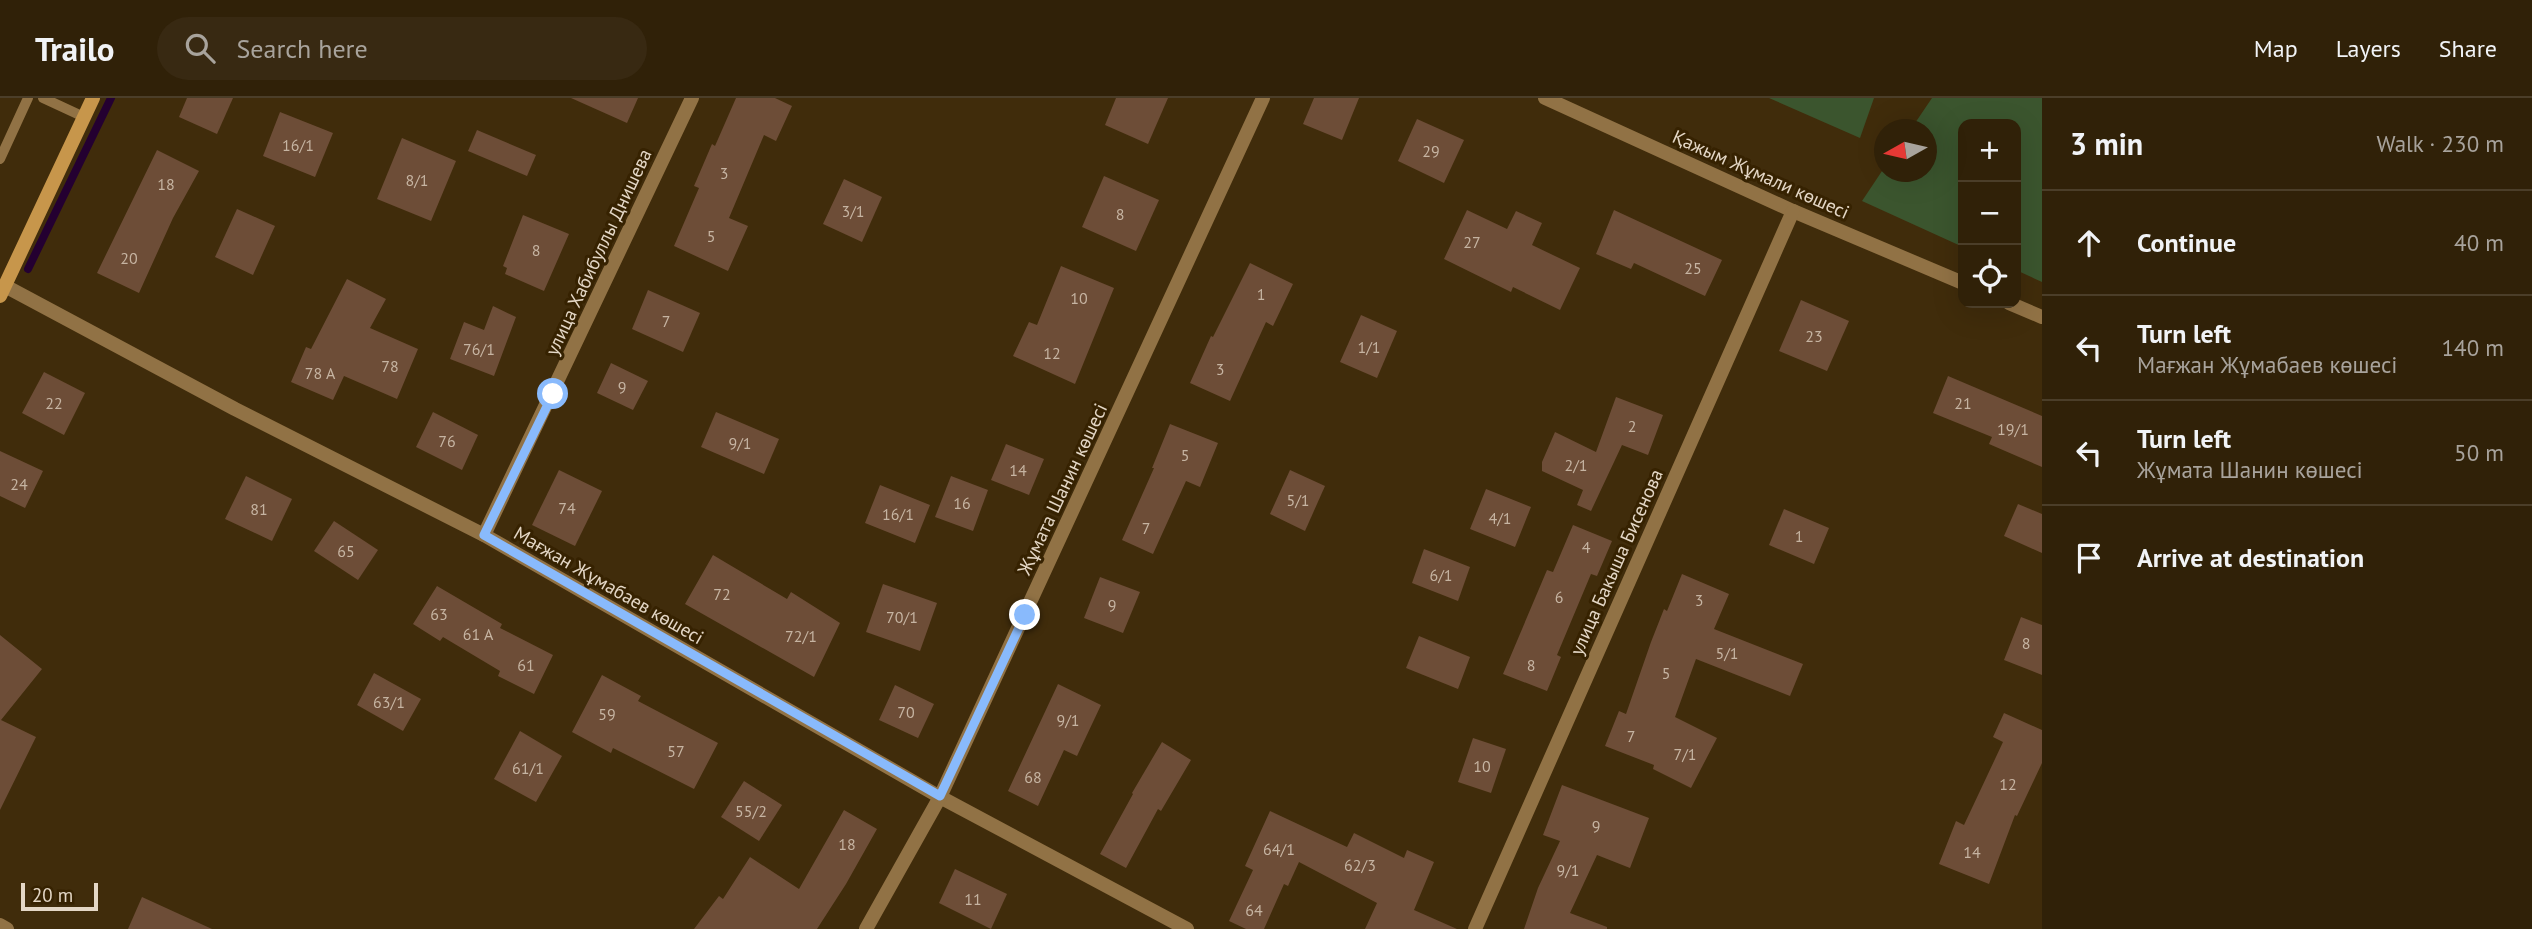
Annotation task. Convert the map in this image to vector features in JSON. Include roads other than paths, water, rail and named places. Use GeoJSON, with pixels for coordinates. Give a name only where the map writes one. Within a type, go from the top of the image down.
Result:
{"type":"FeatureCollection","features":[{"type":"Feature","properties":{"kind":"main road"},"geometry":{"type":"LineString","coordinates":[[3,291],[93,98]]}},
{"type":"Feature","properties":{"kind":"street","name":"улица Хабибуллы Днишева"},"geometry":{"type":"LineString","coordinates":[[484,535],[692,98]]}},
{"type":"Feature","properties":{"kind":"street","name":"Жұмата Шанин көшесі"},"geometry":{"type":"LineString","coordinates":[[866,929],[940,796],[1263,98]]}},
{"type":"Feature","properties":{"kind":"street","name":"Қажым Жұмали көшесі"},"geometry":{"type":"LineString","coordinates":[[1545,98],[1793,211],[1958,282]]}},
{"type":"Feature","properties":{"kind":"street","name":"улица Бакыша Бисенова"},"geometry":{"type":"LineString","coordinates":[[1475,929],[1793,211]]}},
{"type":"Feature","properties":{"kind":"street","name":"Мағжан Жұмабаев көшесі"},"geometry":{"type":"LineString","coordinates":[[3,291],[484,535],[940,796],[1187,929]]}},
{"type":"Feature","properties":{"kind":"street"},"geometry":{"type":"LineString","coordinates":[[2021,308],[2042,317]]}},
{"type":"Feature","properties":{"kind":"street"},"geometry":{"type":"LineString","coordinates":[[0,925],[6,929]]}},
{"type":"Feature","properties":{"kind":"lane"},"geometry":{"type":"LineString","coordinates":[[0,159],[28,98]]}},
{"type":"Feature","properties":{"kind":"lane"},"geometry":{"type":"LineString","coordinates":[[43,98],[84,117]]}},
{"type":"Feature","properties":{"kind":"waterway"},"geometry":{"type":"LineString","coordinates":[[28,269],[111,98]]}}]}
